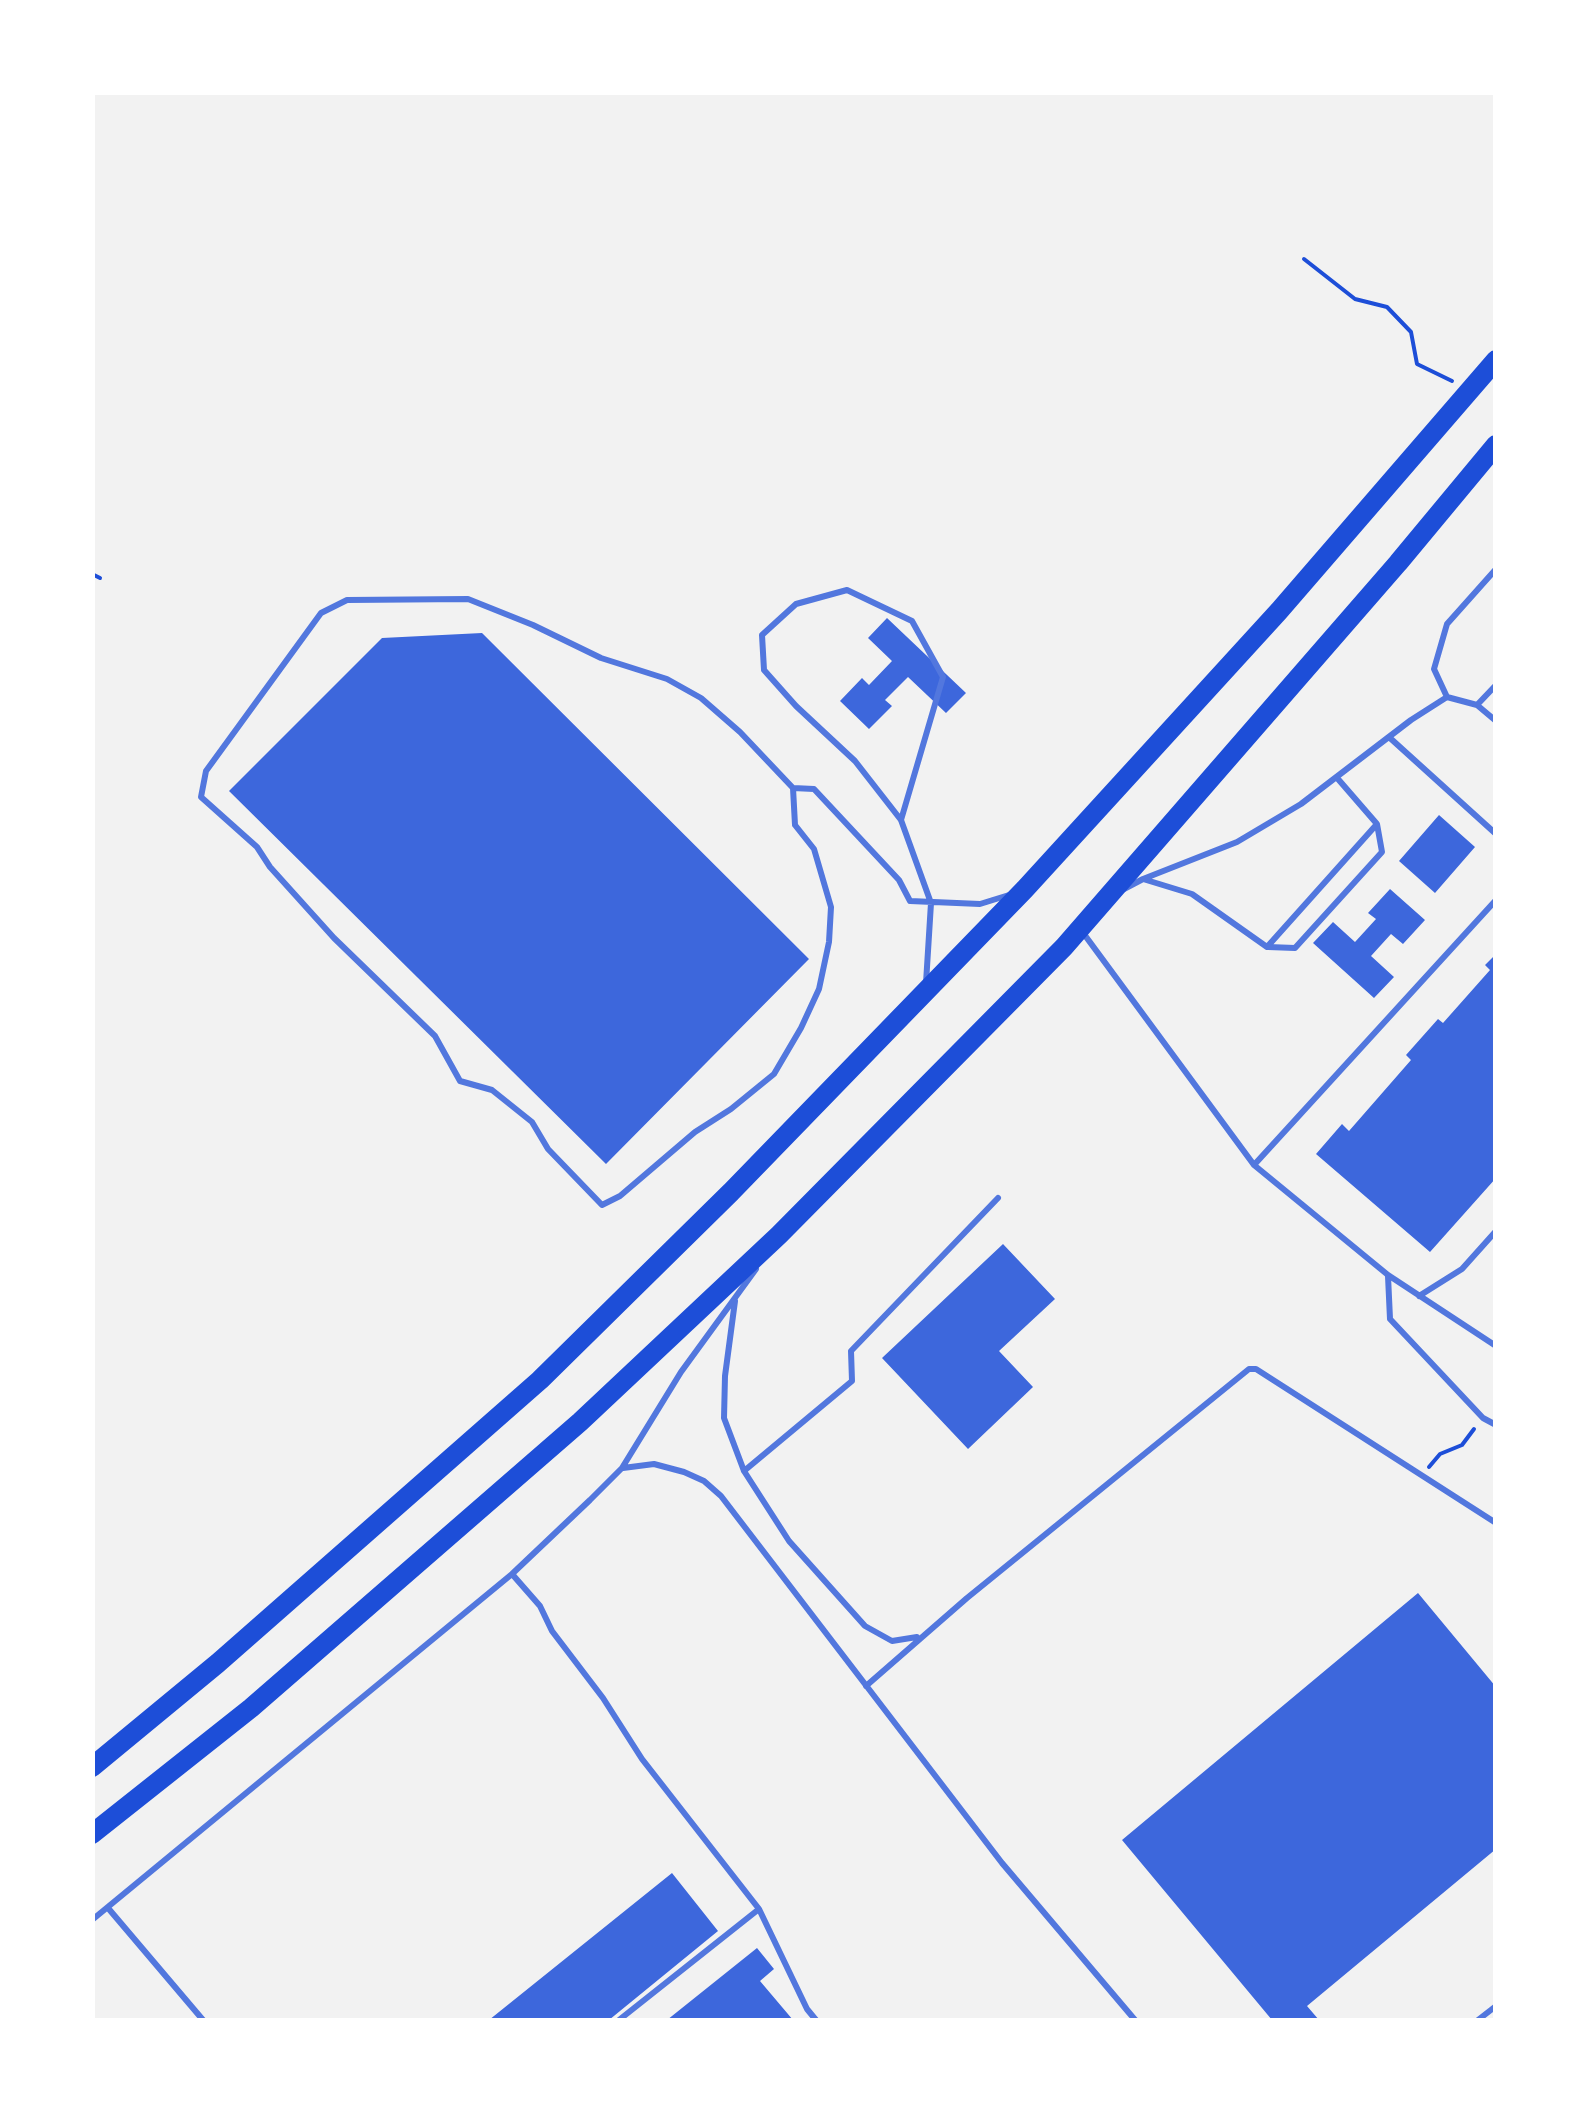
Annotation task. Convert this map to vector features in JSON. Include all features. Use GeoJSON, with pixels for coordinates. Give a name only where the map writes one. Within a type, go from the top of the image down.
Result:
{"type":"FeatureCollection","features":[{"type":"Feature","properties":{"kind":"main road"},"geometry":{"type":"LineString","coordinates":[[92,1766],[218,1663],[540,1380],[1025,890],[1279,611],[1496,360]]}},
{"type":"Feature","properties":{"kind":"main road"},"geometry":{"type":"LineString","coordinates":[[92,1834],[251,1708],[580,1422],[779,1235],[1080,928],[1496,445]]}},
{"type":"Feature","properties":{"kind":"lane"},"geometry":{"type":"LineString","coordinates":[[1447,697],[1434,669],[1447,624],[1496,569]]}},
{"type":"Feature","properties":{"kind":"lane"},"geometry":{"type":"LineString","coordinates":[[901,820],[943,677],[912,621],[847,590],[796,604],[762,635],[764,670],[796,706],[856,761],[901,820],[930,903],[925,994]]}},
{"type":"Feature","properties":{"kind":"lane"},"geometry":{"type":"LineString","coordinates":[[792,788],[795,826],[814,849],[831,907],[829,942],[819,990],[774,1074],[695,1132],[620,1196],[602,1205],[548,1149],[532,1122],[492,1090],[460,1081],[435,1036],[334,938],[257,847],[200,797],[206,770],[322,613],[347,600],[468,599],[602,658],[667,679],[701,698],[740,732],[792,788],[814,788],[900,880],[910,901],[980,904],[1025,890]]}},
{"type":"Feature","properties":{"kind":"lane"},"geometry":{"type":"LineString","coordinates":[[1477,705],[1496,685]]}},
{"type":"Feature","properties":{"kind":"lane"},"geometry":{"type":"LineString","coordinates":[[1107,898],[1143,879],[1237,842],[1338,779],[1447,697]]}},
{"type":"Feature","properties":{"kind":"lane"},"geometry":{"type":"LineString","coordinates":[[1447,697],[1477,705],[1496,721]]}},
{"type":"Feature","properties":{"kind":"lane"},"geometry":{"type":"LineString","coordinates":[[1390,738],[1496,834]]}},
{"type":"Feature","properties":{"kind":"lane"},"geometry":{"type":"LineString","coordinates":[[1143,879],[1192,894],[1266,946],[1294,948],[1382,852],[1377,824],[1338,779]]}},
{"type":"Feature","properties":{"kind":"lane"},"geometry":{"type":"LineString","coordinates":[[1266,946],[1377,824]]}},
{"type":"Feature","properties":{"kind":"lane"},"geometry":{"type":"LineString","coordinates":[[1254,1164],[1496,900]]}},
{"type":"Feature","properties":{"kind":"lane"},"geometry":{"type":"LineString","coordinates":[[1080,928],[1254,1164],[1388,1275],[1496,1346]]}},
{"type":"Feature","properties":{"kind":"lane"},"geometry":{"type":"LineString","coordinates":[[744,1471],[852,1381],[851,1351],[998,1198]]}},
{"type":"Feature","properties":{"kind":"lane"},"geometry":{"type":"LineString","coordinates":[[1419,1296],[1462,1270],[1496,1230]]}},
{"type":"Feature","properties":{"kind":"lane"},"geometry":{"type":"LineString","coordinates":[[92,1920],[512,1574],[622,1468],[681,1372],[779,1235]]}},
{"type":"Feature","properties":{"kind":"lane"},"geometry":{"type":"LineString","coordinates":[[1388,1275],[1390,1319],[1483,1418],[1496,1425]]}},
{"type":"Feature","properties":{"kind":"lane"},"geometry":{"type":"LineString","coordinates":[[735,1300],[724,1418],[744,1471],[789,1541],[865,1626],[892,1641],[921,1636]]}},
{"type":"Feature","properties":{"kind":"lane"},"geometry":{"type":"LineString","coordinates":[[866,1686],[921,1636],[1249,1369],[1496,1524]]}},
{"type":"Feature","properties":{"kind":"lane"},"geometry":{"type":"LineString","coordinates":[[622,1468],[654,1464],[684,1472],[704,1480],[722,1496],[1002,1864],[1135,2020]]}},
{"type":"Feature","properties":{"kind":"lane"},"geometry":{"type":"LineString","coordinates":[[512,1574],[540,1606],[552,1631],[603,1698],[642,1760],[759,1909],[816,2020]]}},
{"type":"Feature","properties":{"kind":"lane"},"geometry":{"type":"LineString","coordinates":[[108,1908],[203,2020]]}},
{"type":"Feature","properties":{"kind":"lane"},"geometry":{"type":"LineString","coordinates":[[619,2020],[759,1909]]}},
{"type":"Feature","properties":{"kind":"lane"},"geometry":{"type":"LineString","coordinates":[[1478,2020],[1496,2006]]}},
{"type":"Feature","properties":{"kind":"path"},"geometry":{"type":"LineString","coordinates":[[1304,259],[1355,299],[1387,306],[1411,332],[1417,364],[1469,389]]}},
{"type":"Feature","properties":{"kind":"path"},"geometry":{"type":"LineString","coordinates":[[92,574],[100,578]]}},
{"type":"Feature","properties":{"kind":"path"},"geometry":{"type":"LineString","coordinates":[[1421,1476],[1440,1454],[1462,1445],[1483,1418]]}},
{"type":"Feature","properties":{"kind":"building"},"geometry":{"type":"Polygon","coordinates":[[[887,618],[966,693],[946,713],[908,677],[885,700],[892,706],[869,729],[840,701],[862,678],[869,685],[892,661],[868,638],[887,618]]]}},
{"type":"Feature","properties":{"kind":"building"},"geometry":{"type":"Polygon","coordinates":[[[482,633],[809,959],[606,1164],[229,791],[382,638],[482,633]]]}},
{"type":"Feature","properties":{"kind":"building"},"geometry":{"type":"Polygon","coordinates":[[[1439,815],[1475,847],[1435,893],[1399,861],[1439,815]]]}},
{"type":"Feature","properties":{"kind":"building"},"geometry":{"type":"Polygon","coordinates":[[[1390,889],[1425,920],[1403,944],[1391,934],[1371,956],[1394,977],[1374,998],[1313,943],[1333,922],[1355,942],[1376,919],[1368,913],[1390,889]]]}},
{"type":"Feature","properties":{"kind":"building"},"geometry":{"type":"Polygon","coordinates":[[[1496,954],[1496,1178],[1430,1252],[1316,1154],[1342,1124],[1349,1131],[1411,1060],[1406,1055],[1438,1019],[1443,1023],[1490,970],[1485,965],[1496,954]]]}},
{"type":"Feature","properties":{"kind":"building"},"geometry":{"type":"Polygon","coordinates":[[[1003,1244],[1055,1299],[999,1351],[1033,1387],[968,1449],[882,1358],[1003,1244]]]}},
{"type":"Feature","properties":{"kind":"building"},"geometry":{"type":"Polygon","coordinates":[[[1418,1593],[1496,1687],[1496,1849],[1307,2006],[1319,2020],[1272,2020],[1122,1840],[1418,1593]]]}},
{"type":"Feature","properties":{"kind":"building"},"geometry":{"type":"Polygon","coordinates":[[[672,1873],[718,1931],[609,2020],[489,2020],[672,1873]]]}},
{"type":"Feature","properties":{"kind":"building"},"geometry":{"type":"Polygon","coordinates":[[[757,1948],[774,1969],[760,1981],[793,2020],[667,2020],[757,1948]]]}}]}
